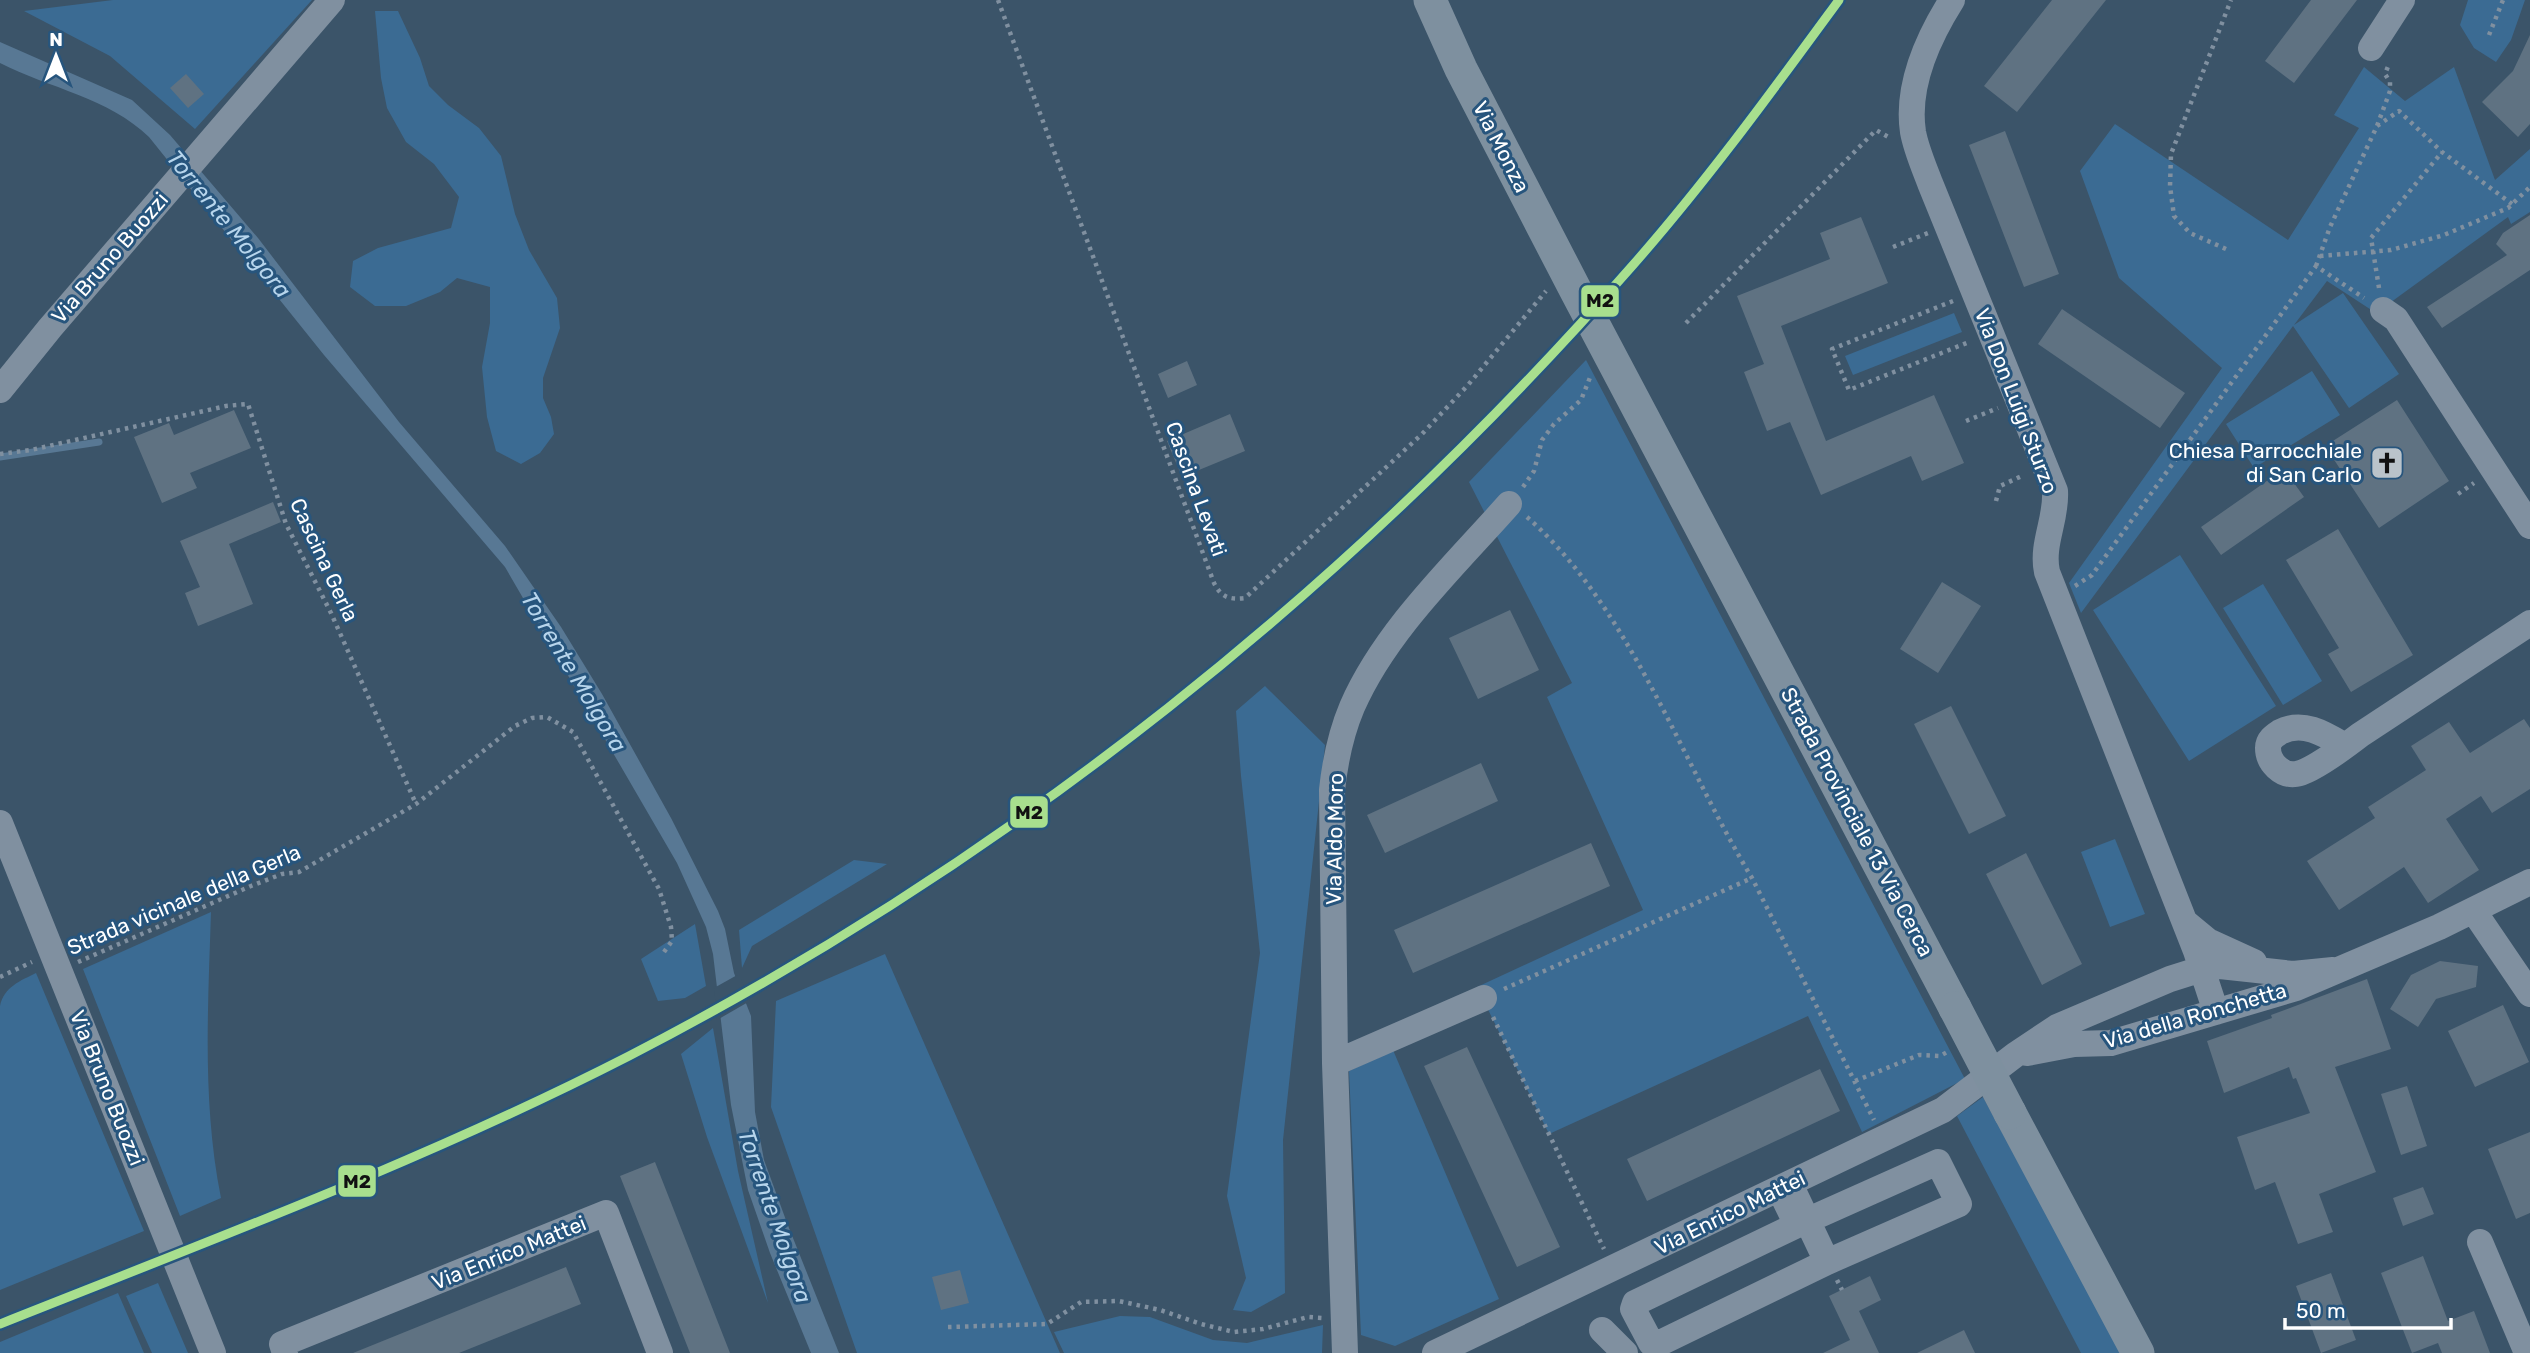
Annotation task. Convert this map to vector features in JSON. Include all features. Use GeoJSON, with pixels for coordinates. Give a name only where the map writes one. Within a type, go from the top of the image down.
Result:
{"type":"FeatureCollection","features":[{"type":"Feature","properties":{"kind":"main road","name":"Via Monza"},"geometry":{"type":"LineString","coordinates":[[1430,0],[1565,287]]}},
{"type":"Feature","properties":{"kind":"main road","name":"Strada Provinciale 13 Via Cerca"},"geometry":{"type":"LineString","coordinates":[[1565,287],[1594,324],[2138,1353]]}},
{"type":"Feature","properties":{"kind":"street","name":"Via Bruno Buozzi"},"geometry":{"type":"LineString","coordinates":[[0,390],[26,356],[332,0]]}},
{"type":"Feature","properties":{"kind":"street","name":"Via Don Luigi Sturzo"},"geometry":{"type":"LineString","coordinates":[[1952,0],[1935,26],[1919,66],[1912,115],[1913,134],[1930,183],[2055,491],[2054,513],[2045,556],[2047,572],[2184,921],[2216,1012]]}},
{"type":"Feature","properties":{"kind":"street"},"geometry":{"type":"LineString","coordinates":[[2380,55],[2402,0]]}},
{"type":"Feature","properties":{"kind":"street"},"geometry":{"type":"LineString","coordinates":[[2383,310],[2396,319],[2530,526]]}},
{"type":"Feature","properties":{"kind":"street","name":"Via Aldo Moro"},"geometry":{"type":"LineString","coordinates":[[1344,1343],[1335,1063],[1332,790],[1335,768],[1347,720],[1370,670],[1417,608],[1509,504]]}},
{"type":"Feature","properties":{"kind":"street"},"geometry":{"type":"LineString","coordinates":[[2344,746],[2530,623]]}},
{"type":"Feature","properties":{"kind":"street","name":"Via Bruno Buozzi"},"geometry":{"type":"LineString","coordinates":[[0,823],[213,1353]]}},
{"type":"Feature","properties":{"kind":"street","name":"Via della Ronchetta"},"geometry":{"type":"LineString","coordinates":[[2015,1055],[2074,1044],[2111,1043],[2296,988],[2439,927],[2530,882]]}},
{"type":"Feature","properties":{"kind":"street"},"geometry":{"type":"LineString","coordinates":[[2473,910],[2530,994]]}},
{"type":"Feature","properties":{"kind":"street"},"geometry":{"type":"LineString","coordinates":[[2184,921],[2208,941],[2275,973]]}},
{"type":"Feature","properties":{"kind":"street","name":"Via della Ronchetta"},"geometry":{"type":"LineString","coordinates":[[2015,1055],[2075,1018],[2162,982],[2202,969],[2234,966],[2275,973],[2309,974],[2333,970]]}},
{"type":"Feature","properties":{"kind":"street"},"geometry":{"type":"LineString","coordinates":[[1335,1063],[1484,998]]}},
{"type":"Feature","properties":{"kind":"street","name":"Via Enrico Mattei"},"geometry":{"type":"LineString","coordinates":[[1435,1353],[1884,1140],[1948,1107],[2015,1055]]}},
{"type":"Feature","properties":{"kind":"street"},"geometry":{"type":"LineString","coordinates":[[1937,1162],[1959,1204],[1828,1262],[1656,1345],[1651,1343],[1633,1309],[1635,1303],[1802,1223],[1937,1162]]}},
{"type":"Feature","properties":{"kind":"street"},"geometry":{"type":"LineString","coordinates":[[1785,1187],[1802,1223],[1828,1262]]}},
{"type":"Feature","properties":{"kind":"street","name":"Via Enrico Mattei"},"geometry":{"type":"LineString","coordinates":[[285,1353],[282,1344],[606,1213],[660,1353]]}},
{"type":"Feature","properties":{"kind":"street"},"geometry":{"type":"LineString","coordinates":[[2480,1242],[2527,1353]]}},
{"type":"Feature","properties":{"kind":"street"},"geometry":{"type":"LineString","coordinates":[[1602,1330],[1625,1353]]}},
{"type":"Feature","properties":{"kind":"path","name":"Cascina Levati"},"geometry":{"type":"LineString","coordinates":[[998,0],[1214,583],[1219,592],[1227,598],[1245,598],[1422,434],[1468,385],[1522,319],[1565,287]]}},
{"type":"Feature","properties":{"kind":"path"},"geometry":{"type":"LineString","coordinates":[[2226,249],[2190,233],[2174,216],[2170,186],[2171,154],[2231,0]]}},
{"type":"Feature","properties":{"kind":"path"},"geometry":{"type":"LineString","coordinates":[[2489,35],[2503,0]]}},
{"type":"Feature","properties":{"kind":"path"},"geometry":{"type":"LineString","coordinates":[[2057,598],[2092,575],[2316,266],[2330,227],[2377,126],[2391,86],[2380,55]]}},
{"type":"Feature","properties":{"kind":"path"},"geometry":{"type":"LineString","coordinates":[[2377,126],[2399,111],[2442,152],[2512,204]]}},
{"type":"Feature","properties":{"kind":"path"},"geometry":{"type":"LineString","coordinates":[[1686,323],[1876,130],[1890,138]]}},
{"type":"Feature","properties":{"kind":"path"},"geometry":{"type":"LineString","coordinates":[[2383,310],[2371,238],[2442,152]]}},
{"type":"Feature","properties":{"kind":"path"},"geometry":{"type":"LineString","coordinates":[[2320,256],[2391,250],[2444,235],[2508,208],[2530,187]]}},
{"type":"Feature","properties":{"kind":"path"},"geometry":{"type":"LineString","coordinates":[[1893,247],[1925,234]]}},
{"type":"Feature","properties":{"kind":"path"},"geometry":{"type":"LineString","coordinates":[[2316,266],[2383,310]]}},
{"type":"Feature","properties":{"kind":"path"},"geometry":{"type":"LineString","coordinates":[[1953,301],[1832,349],[1840,370],[1849,390],[1969,342]]}},
{"type":"Feature","properties":{"kind":"path"},"geometry":{"type":"LineString","coordinates":[[1586,385],[1581,400],[1542,440],[1532,477],[1509,504],[1529,519],[1584,578],[1648,682],[1731,843],[1752,878],[1884,1140]]}},
{"type":"Feature","properties":{"kind":"path","name":"Cascina Gerla"},"geometry":{"type":"LineString","coordinates":[[0,454],[226,406],[248,404],[286,524],[331,613],[416,804]]}},
{"type":"Feature","properties":{"kind":"path"},"geometry":{"type":"LineString","coordinates":[[1966,421],[1996,408]]}},
{"type":"Feature","properties":{"kind":"path"},"geometry":{"type":"LineString","coordinates":[[1996,501],[2000,485],[2024,475]]}},
{"type":"Feature","properties":{"kind":"path","name":"Strada vicinale della Gerla"},"geometry":{"type":"LineString","coordinates":[[0,977],[55,961],[282,874],[299,872],[416,804],[524,721],[547,717],[573,732],[659,889],[671,928],[672,941],[664,951]]}},
{"type":"Feature","properties":{"kind":"path"},"geometry":{"type":"LineString","coordinates":[[1614,1269],[1484,998],[1752,878]]}},
{"type":"Feature","properties":{"kind":"path"},"geometry":{"type":"LineString","coordinates":[[1855,1081],[1919,1055]]}},
{"type":"Feature","properties":{"kind":"path"},"geometry":{"type":"LineString","coordinates":[[948,1328],[1047,1324],[1081,1302],[1119,1301],[1234,1332],[1263,1329],[1308,1317],[1326,1319],[1344,1343]]}},
{"type":"Feature","properties":{"kind":"shaded area"},"geometry":{"type":"Polygon","coordinates":[[[113,0],[312,0],[195,129],[110,56],[24,11],[113,0]]]}},
{"type":"Feature","properties":{"kind":"shaded area"},"geometry":{"type":"Polygon","coordinates":[[[2468,0],[2525,0],[2511,40],[2496,62],[2474,48],[2460,25],[2468,0]]]}},
{"type":"Feature","properties":{"kind":"shaded area"},"geometry":{"type":"Polygon","coordinates":[[[375,11],[398,11],[420,58],[429,86],[448,105],[479,128],[501,156],[515,214],[529,250],[557,298],[560,328],[543,378],[543,398],[554,434],[540,453],[521,464],[496,451],[487,417],[482,367],[490,323],[490,287],[457,278],[440,292],[406,306],[375,306],[350,287],[353,261],[378,248],[451,228],[459,197],[434,164],[406,142],[387,108],[381,78],[375,11]]]}},
{"type":"Feature","properties":{"kind":"shaded area"},"geometry":{"type":"Polygon","coordinates":[[[2364,67],[2405,101],[2454,67],[2495,180],[2530,149],[2530,212],[2511,224],[2508,217],[2376,313],[2327,281],[2294,325],[2343,293],[2399,374],[2349,408],[2293,326],[2081,613],[2069,583],[2222,368],[2119,278],[2080,171],[2115,124],[2288,240],[2359,128],[2334,115],[2364,67]]]}},
{"type":"Feature","properties":{"kind":"shaded area"},"geometry":{"type":"Polygon","coordinates":[[[1954,313],[1962,332],[1853,375],[1845,356],[1954,313]]]}},
{"type":"Feature","properties":{"kind":"shaded area"},"geometry":{"type":"Polygon","coordinates":[[[1586,360],[1965,1079],[1862,1132],[1808,1016],[1549,1134],[1477,987],[1643,910],[1547,697],[1572,683],[1469,482],[1586,360]]]}},
{"type":"Feature","properties":{"kind":"shaded area"},"geometry":{"type":"Polygon","coordinates":[[[2312,371],[2340,415],[2254,468],[2226,424],[2312,371]]]}},
{"type":"Feature","properties":{"kind":"shaded area"},"geometry":{"type":"Polygon","coordinates":[[[2180,555],[2276,706],[2189,761],[2093,610],[2180,555]]]}},
{"type":"Feature","properties":{"kind":"shaded area"},"geometry":{"type":"Polygon","coordinates":[[[2263,584],[2322,681],[2283,705],[2223,608],[2263,584]]]}},
{"type":"Feature","properties":{"kind":"shaded area"},"geometry":{"type":"Polygon","coordinates":[[[1265,686],[1325,745],[1283,1140],[1285,1293],[1251,1312],[1233,1310],[1246,1278],[1227,1196],[1260,953],[1236,711],[1265,686]]]}},
{"type":"Feature","properties":{"kind":"shaded area"},"geometry":{"type":"Polygon","coordinates":[[[2115,839],[2145,914],[2110,927],[2081,852],[2115,839]]]}},
{"type":"Feature","properties":{"kind":"shaded area"},"geometry":{"type":"Polygon","coordinates":[[[854,860],[887,864],[752,946],[742,968],[739,930],[854,860]]]}},
{"type":"Feature","properties":{"kind":"shaded area"},"geometry":{"type":"Polygon","coordinates":[[[211,912],[209,1091],[221,1198],[180,1216],[83,969],[211,912]]]}},
{"type":"Feature","properties":{"kind":"shaded area"},"geometry":{"type":"Polygon","coordinates":[[[695,924],[706,986],[685,998],[658,1001],[641,959],[695,924]]]}},
{"type":"Feature","properties":{"kind":"shaded area"},"geometry":{"type":"Polygon","coordinates":[[[885,954],[1060,1353],[857,1353],[771,1107],[776,1001],[885,954]]]}},
{"type":"Feature","properties":{"kind":"shaded area"},"geometry":{"type":"Polygon","coordinates":[[[36,973],[144,1231],[0,1290],[0,1006],[9,989],[36,973]]]}},
{"type":"Feature","properties":{"kind":"shaded area"},"geometry":{"type":"Polygon","coordinates":[[[713,1028],[738,1171],[768,1303],[707,1137],[681,1054],[713,1028]]]}},
{"type":"Feature","properties":{"kind":"shaded area"},"geometry":{"type":"Polygon","coordinates":[[[1393,1050],[1499,1299],[1395,1346],[1361,1335],[1349,1071],[1393,1050]]]}},
{"type":"Feature","properties":{"kind":"shaded area"},"geometry":{"type":"Polygon","coordinates":[[[1983,1097],[2122,1353],[2081,1353],[1957,1116],[1983,1097]]]}},
{"type":"Feature","properties":{"kind":"shaded area"},"geometry":{"type":"Polygon","coordinates":[[[158,1283],[188,1353],[152,1353],[126,1296],[158,1283]]]}},
{"type":"Feature","properties":{"kind":"shaded area"},"geometry":{"type":"Polygon","coordinates":[[[118,1293],[144,1353],[0,1353],[0,1342],[118,1293]]]}},
{"type":"Feature","properties":{"kind":"shaded area"},"geometry":{"type":"Polygon","coordinates":[[[1120,1316],[1150,1317],[1213,1340],[1247,1343],[1323,1325],[1322,1353],[1064,1353],[1054,1332],[1120,1316]]]}},
{"type":"Feature","properties":{"kind":"water","name":"Torrente Molgora"},"geometry":{"type":"Polygon","coordinates":[[[0,42],[132,100],[170,135],[258,238],[399,422],[505,546],[561,627],[671,818],[725,929],[734,973],[751,1016],[755,1112],[764,1160],[839,1353],[811,1353],[770,1253],[748,1190],[731,1105],[713,954],[706,927],[677,863],[505,567],[324,355],[149,137],[116,112],[0,63],[0,42]]]}},
{"type":"Feature","properties":{"kind":"pier"},"geometry":{"type":"Polygon","coordinates":[[[739,974],[750,1001],[717,1020],[714,988],[739,974]]]}},
{"type":"Feature","properties":{"kind":"building"},"geometry":{"type":"Polygon","coordinates":[[[2052,0],[2106,0],[2017,112],[1984,86],[2052,0]]]}},
{"type":"Feature","properties":{"kind":"building"},"geometry":{"type":"Polygon","coordinates":[[[2311,0],[2357,0],[2294,83],[2265,61],[2311,0]]]}},
{"type":"Feature","properties":{"kind":"building"},"geometry":{"type":"Polygon","coordinates":[[[2530,35],[2530,124],[2518,137],[2482,102],[2513,71],[2530,35]]]}},
{"type":"Feature","properties":{"kind":"building"},"geometry":{"type":"Polygon","coordinates":[[[186,74],[204,94],[188,108],[170,88],[186,74]]]}},
{"type":"Feature","properties":{"kind":"building"},"geometry":{"type":"Polygon","coordinates":[[[2005,131],[2059,274],[2024,287],[1969,145],[2005,131]]]}},
{"type":"Feature","properties":{"kind":"building"},"geometry":{"type":"Polygon","coordinates":[[[2530,215],[2530,270],[2442,328],[2427,307],[2507,255],[2496,244],[2503,233],[2530,215]]]}},
{"type":"Feature","properties":{"kind":"building"},"geometry":{"type":"Polygon","coordinates":[[[1861,217],[1888,283],[1781,326],[1826,441],[1934,395],[1964,463],[1922,481],[1911,456],[1821,495],[1790,422],[1767,431],[1744,372],[1764,364],[1737,296],[1830,259],[1820,233],[1861,217]]]}},
{"type":"Feature","properties":{"kind":"building"},"geometry":{"type":"Polygon","coordinates":[[[2062,309],[2185,393],[2160,428],[2038,344],[2062,309]]]}},
{"type":"Feature","properties":{"kind":"building"},"geometry":{"type":"Polygon","coordinates":[[[1187,361],[1197,385],[1168,398],[1158,374],[1187,361]]]}},
{"type":"Feature","properties":{"kind":"building","name":"Chiesa Parrocchiale di San Carlo"},"geometry":{"type":"Polygon","coordinates":[[[2397,400],[2449,481],[2379,528],[2325,446],[2397,400]]]}},
{"type":"Feature","properties":{"kind":"building"},"geometry":{"type":"Polygon","coordinates":[[[234,410],[251,448],[190,473],[197,488],[162,503],[134,437],[169,423],[174,435],[234,410]]]}},
{"type":"Feature","properties":{"kind":"building"},"geometry":{"type":"Polygon","coordinates":[[[1230,414],[1245,451],[1182,477],[1167,441],[1230,414]]]}},
{"type":"Feature","properties":{"kind":"building"},"geometry":{"type":"Polygon","coordinates":[[[2284,469],[2304,497],[2221,555],[2201,527],[2284,469]]]}},
{"type":"Feature","properties":{"kind":"building"},"geometry":{"type":"Polygon","coordinates":[[[273,502],[281,522],[229,544],[253,604],[198,626],[185,593],[200,587],[180,541],[273,502]]]}},
{"type":"Feature","properties":{"kind":"building"},"geometry":{"type":"Polygon","coordinates":[[[2338,529],[2413,655],[2351,692],[2328,654],[2339,648],[2286,560],[2338,529]]]}},
{"type":"Feature","properties":{"kind":"building"},"geometry":{"type":"Polygon","coordinates":[[[1942,582],[1981,606],[1938,673],[1900,649],[1942,582]]]}},
{"type":"Feature","properties":{"kind":"building"},"geometry":{"type":"Polygon","coordinates":[[[1510,610],[1539,670],[1478,699],[1449,638],[1510,610]]]}},
{"type":"Feature","properties":{"kind":"building"},"geometry":{"type":"Polygon","coordinates":[[[1951,706],[2006,816],[1969,834],[1914,724],[1951,706]]]}},
{"type":"Feature","properties":{"kind":"building"},"geometry":{"type":"Polygon","coordinates":[[[2524,719],[2530,728],[2530,789],[2492,813],[2481,796],[2446,819],[2479,870],[2428,903],[2404,867],[2339,910],[2307,861],[2375,818],[2368,807],[2426,770],[2411,746],[2449,722],[2470,753],[2524,719]]]}},
{"type":"Feature","properties":{"kind":"building"},"geometry":{"type":"Polygon","coordinates":[[[1481,763],[1498,801],[1385,853],[1367,815],[1481,763]]]}},
{"type":"Feature","properties":{"kind":"building"},"geometry":{"type":"Polygon","coordinates":[[[1591,843],[1610,886],[1413,973],[1394,930],[1591,843]]]}},
{"type":"Feature","properties":{"kind":"building"},"geometry":{"type":"Polygon","coordinates":[[[2026,853],[2082,964],[2042,985],[1986,874],[2026,853]]]}},
{"type":"Feature","properties":{"kind":"building"},"geometry":{"type":"Polygon","coordinates":[[[2440,961],[2478,966],[2476,987],[2436,999],[2418,1027],[2390,1009],[2411,975],[2440,961]]]}},
{"type":"Feature","properties":{"kind":"building"},"geometry":{"type":"Polygon","coordinates":[[[2367,979],[2391,1049],[2335,1067],[2376,1172],[2319,1194],[2333,1232],[2298,1244],[2275,1182],[2255,1190],[2237,1137],[2310,1113],[2296,1078],[2293,1079],[2289,1067],[2224,1093],[2207,1041],[2367,979]]]}},
{"type":"Feature","properties":{"kind":"building"},"geometry":{"type":"Polygon","coordinates":[[[2503,1005],[2529,1062],[2475,1087],[2448,1031],[2503,1005]]]}},
{"type":"Feature","properties":{"kind":"building"},"geometry":{"type":"Polygon","coordinates":[[[1467,1047],[1560,1247],[1517,1267],[1424,1066],[1467,1047]]]}},
{"type":"Feature","properties":{"kind":"building"},"geometry":{"type":"Polygon","coordinates":[[[1820,1069],[1840,1111],[1647,1201],[1627,1159],[1820,1069]]]}},
{"type":"Feature","properties":{"kind":"building"},"geometry":{"type":"Polygon","coordinates":[[[2407,1086],[2427,1146],[2401,1155],[2381,1094],[2407,1086]]]}},
{"type":"Feature","properties":{"kind":"building"},"geometry":{"type":"Polygon","coordinates":[[[2530,1132],[2530,1213],[2516,1219],[2488,1149],[2530,1132]]]}},
{"type":"Feature","properties":{"kind":"building"},"geometry":{"type":"Polygon","coordinates":[[[655,1162],[730,1353],[690,1353],[620,1176],[655,1162]]]}},
{"type":"Feature","properties":{"kind":"building"},"geometry":{"type":"Polygon","coordinates":[[[2423,1187],[2434,1214],[2403,1226],[2393,1198],[2423,1187]]]}},
{"type":"Feature","properties":{"kind":"building"},"geometry":{"type":"Polygon","coordinates":[[[2423,1256],[2448,1321],[2474,1311],[2490,1353],[2442,1353],[2438,1343],[2412,1353],[2381,1273],[2423,1256]]]}},
{"type":"Feature","properties":{"kind":"building"},"geometry":{"type":"Polygon","coordinates":[[[566,1267],[581,1304],[459,1353],[353,1353],[566,1267]]]}},
{"type":"Feature","properties":{"kind":"building"},"geometry":{"type":"Polygon","coordinates":[[[960,1270],[969,1303],[941,1310],[932,1277],[960,1270]]]}},
{"type":"Feature","properties":{"kind":"building"},"geometry":{"type":"Polygon","coordinates":[[[2331,1273],[2356,1340],[2321,1353],[2296,1286],[2331,1273]]]}},
{"type":"Feature","properties":{"kind":"building"},"geometry":{"type":"Polygon","coordinates":[[[1870,1276],[1881,1300],[1859,1311],[1879,1353],[1823,1353],[1850,1340],[1829,1296],[1870,1276]]]}},
{"type":"Feature","properties":{"kind":"building"},"geometry":{"type":"Polygon","coordinates":[[[1964,1330],[1975,1353],[1917,1353],[1964,1330]]]}},
{"type":"Feature","properties":{"kind":"waterway"},"geometry":{"type":"LineString","coordinates":[[0,457],[99,442]]}},
{"type":"Feature","properties":{"kind":"transit line","name":"M2"},"geometry":{"type":"LineString","coordinates":[[0,1324],[396,1164],[475,1130],[629,1056],[770,979],[907,895],[1040,804],[1168,708],[1292,605],[1410,497],[1524,384],[1633,265],[1687,201],[1839,0]]}},
{"type":"Feature","properties":{"kind":"place","name":"Chiesa Parrocchiale di San Carlo"},"geometry":{"type":"Point","coordinates":[2387,463]}}]}
